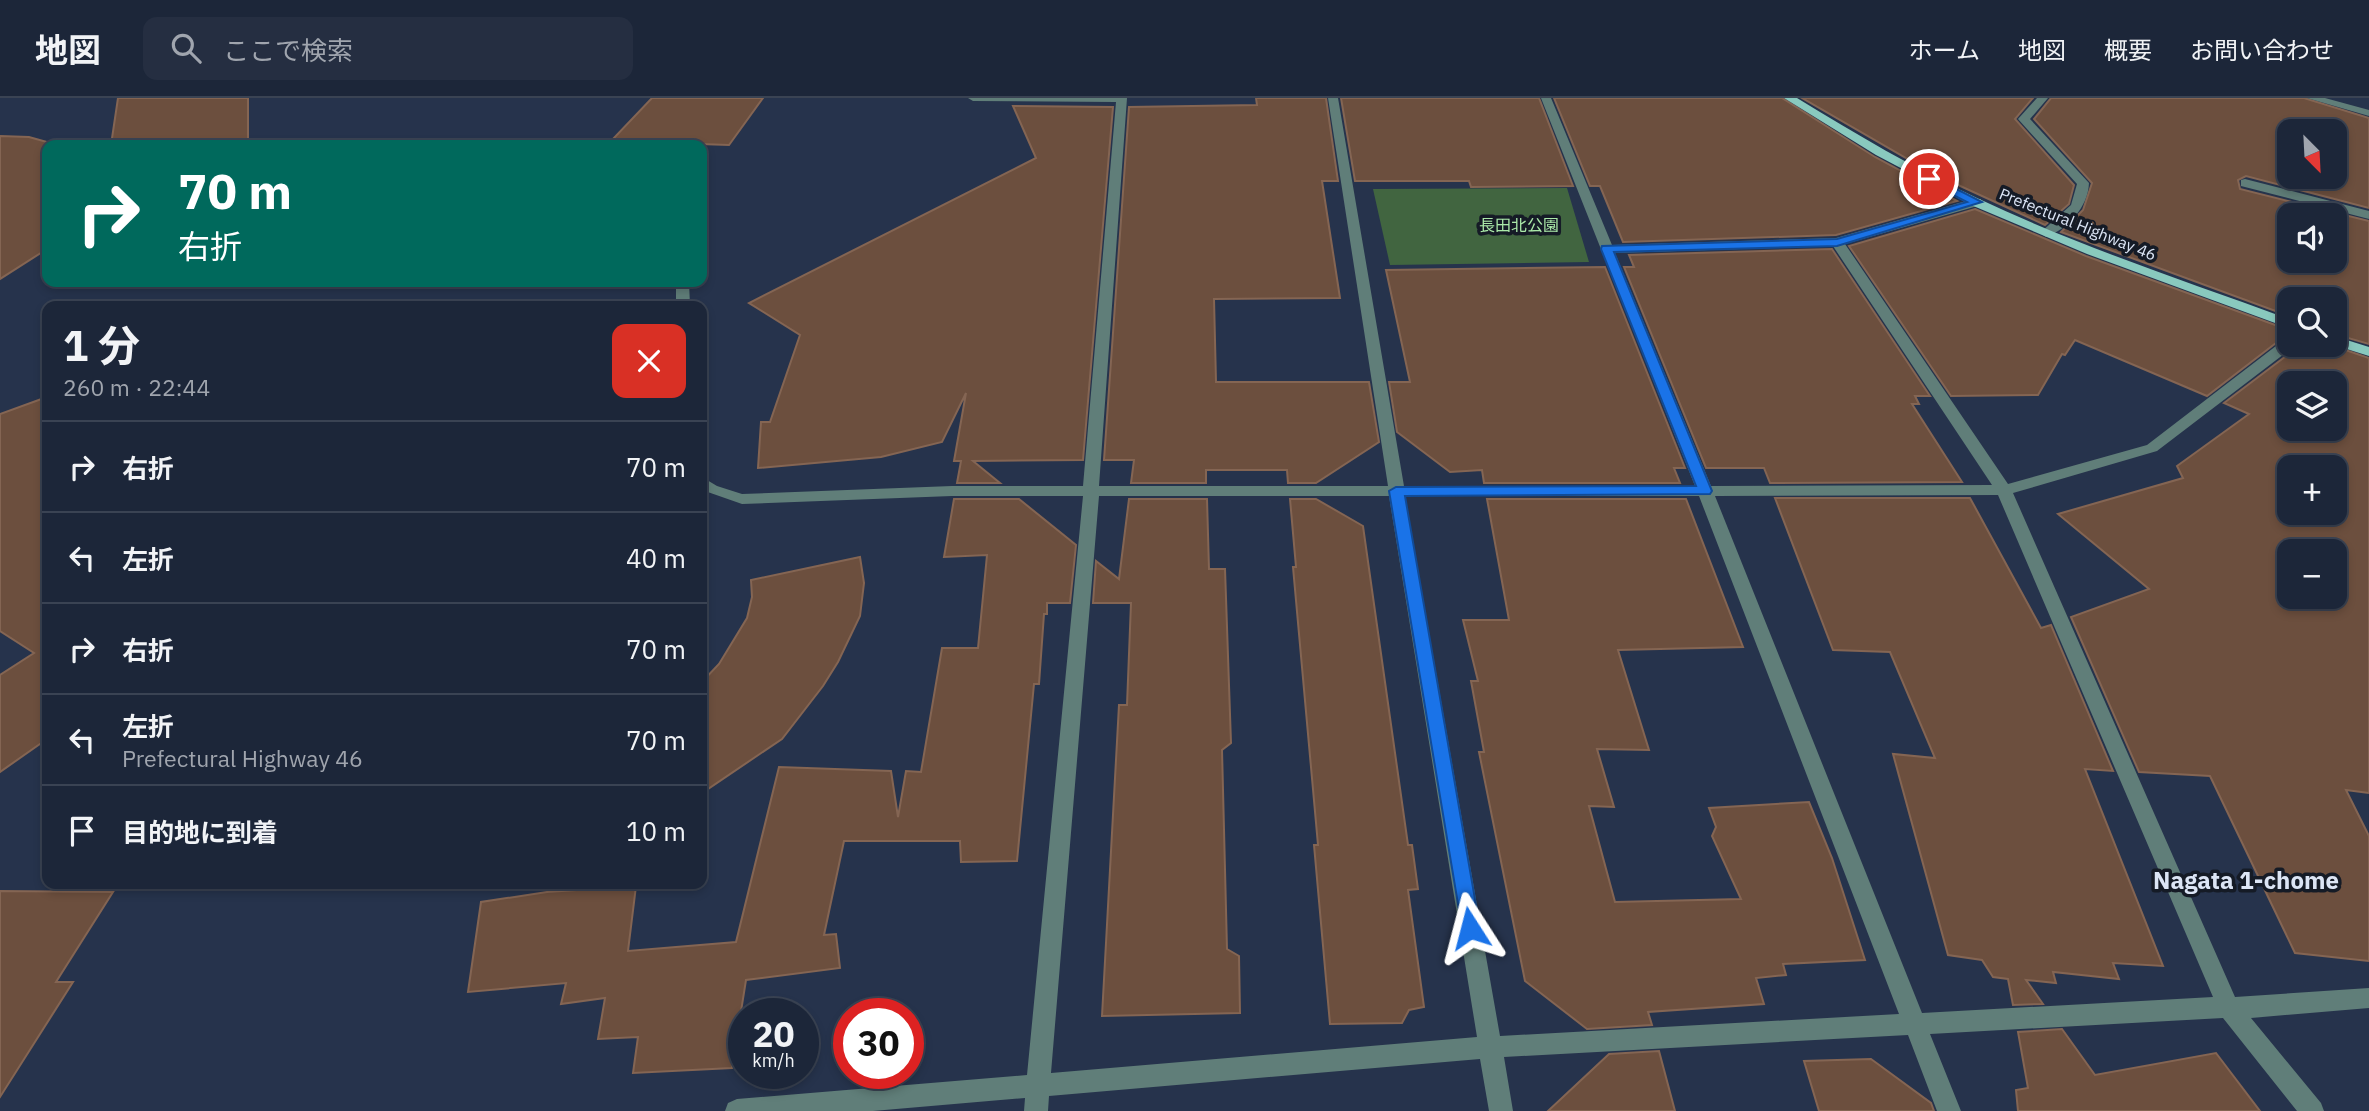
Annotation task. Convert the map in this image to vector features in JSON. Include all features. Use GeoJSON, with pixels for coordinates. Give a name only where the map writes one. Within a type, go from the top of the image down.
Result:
{"type":"FeatureCollection","features":[{"type":"Feature","properties":{"kind":"main road","name":"Prefectural Highway 46"},"geometry":{"type":"LineString","coordinates":[[1788,98],[1909,168],[1977,202],[2046,233],[2277,320]]}},
{"type":"Feature","properties":{"kind":"main road"},"geometry":{"type":"LineString","coordinates":[[2347,344],[2369,352]]}},
{"type":"Feature","properties":{"kind":"street"},"geometry":{"type":"LineString","coordinates":[[973,98],[1121,99],[1091,490],[1036,1111]]}},
{"type":"Feature","properties":{"kind":"street"},"geometry":{"type":"LineString","coordinates":[[1333,98],[1396,491],[1501,1111]]}},
{"type":"Feature","properties":{"kind":"street"},"geometry":{"type":"LineString","coordinates":[[1546,98],[1705,491],[1949,1111]]}},
{"type":"Feature","properties":{"kind":"street"},"geometry":{"type":"LineString","coordinates":[[2043,98],[2024,119],[2083,183],[2084,194],[2078,206],[2046,233]]}},
{"type":"Feature","properties":{"kind":"street"},"geometry":{"type":"LineString","coordinates":[[2312,98],[2369,113]]}},
{"type":"Feature","properties":{"kind":"street"},"geometry":{"type":"LineString","coordinates":[[2245,183],[2369,215]]}},
{"type":"Feature","properties":{"kind":"street"},"geometry":{"type":"LineString","coordinates":[[1606,249],[1837,242],[1977,202]]}},
{"type":"Feature","properties":{"kind":"street"},"geometry":{"type":"LineString","coordinates":[[1837,242],[2004,490],[2228,1007],[2312,1111]]}},
{"type":"Feature","properties":{"kind":"street"},"geometry":{"type":"LineString","coordinates":[[707,486],[742,499],[952,491],[1091,490],[2004,490],[2152,448],[2277,353]]}},
{"type":"Feature","properties":{"kind":"street"},"geometry":{"type":"LineString","coordinates":[[737,1111],[1490,1047],[2228,1007],[2253,1008],[2369,998]]}},
{"type":"Feature","properties":{"kind":"green space","name":"長田北公園"},"geometry":{"type":"Polygon","coordinates":[[[1567,188],[1589,262],[1390,265],[1373,189],[1567,188]]]}},
{"type":"Feature","properties":{"kind":"building"},"geometry":{"type":"Polygon","coordinates":[[[118,98],[248,98],[248,140],[112,140],[118,98]]]}},
{"type":"Feature","properties":{"kind":"building"},"geometry":{"type":"Polygon","coordinates":[[[652,98],[763,98],[729,145],[707,144],[707,140],[612,140],[652,98]]]}},
{"type":"Feature","properties":{"kind":"building"},"geometry":{"type":"Polygon","coordinates":[[[1256,98],[1326,98],[1338,181],[1322,181],[1340,298],[1214,299],[1216,382],[1369,382],[1379,442],[1316,483],[1288,483],[1287,470],[1206,470],[1206,483],[1131,483],[1134,460],[1104,460],[1129,107],[1257,105],[1256,98]]]}},
{"type":"Feature","properties":{"kind":"building"},"geometry":{"type":"Polygon","coordinates":[[[1341,98],[1539,98],[1573,186],[1471,187],[1469,181],[1355,181],[1341,98]]]}},
{"type":"Feature","properties":{"kind":"building"},"geometry":{"type":"Polygon","coordinates":[[[1554,98],[1782,98],[1875,157],[1957,201],[1836,235],[1623,242],[1600,186],[1590,186],[1554,98]]]}},
{"type":"Feature","properties":{"kind":"building"},"geometry":{"type":"Polygon","coordinates":[[[1802,98],[2033,98],[2015,119],[2074,185],[2069,204],[2045,225],[1932,173],[1802,98]]]}},
{"type":"Feature","properties":{"kind":"building"},"geometry":{"type":"Polygon","coordinates":[[[2051,98],[2304,98],[2369,118],[2369,208],[2296,189],[2347,189],[2347,119],[2277,119],[2277,184],[2246,176],[2238,180],[2240,189],[2296,203],[2277,203],[2277,273],[2347,273],[2347,216],[2369,221],[2369,344],[2347,338],[2347,287],[2277,287],[2277,312],[2061,232],[2083,210],[2092,183],[2034,119],[2051,98]]]}},
{"type":"Feature","properties":{"kind":"building"},"geometry":{"type":"Polygon","coordinates":[[[1013,106],[1113,107],[1083,460],[973,461],[1000,483],[957,483],[961,461],[954,461],[966,393],[942,442],[881,457],[758,468],[761,422],[770,422],[800,335],[749,303],[1036,158],[1013,106]]]}},
{"type":"Feature","properties":{"kind":"building"},"geometry":{"type":"Polygon","coordinates":[[[0,136],[29,137],[42,141],[42,252],[0,279],[0,136]]]}},
{"type":"Feature","properties":{"kind":"building"},"geometry":{"type":"Polygon","coordinates":[[[1975,209],[2086,256],[2277,326],[2277,342],[2207,396],[2075,340],[2065,355],[2062,354],[2038,395],[1951,396],[1849,246],[1975,209]]]}},
{"type":"Feature","properties":{"kind":"building"},"geometry":{"type":"Polygon","coordinates":[[[1832,249],[1930,396],[1915,396],[1919,404],[1912,404],[1962,482],[1770,483],[1764,468],[1706,468],[1624,267],[1634,267],[1629,255],[1832,249]]]}},
{"type":"Feature","properties":{"kind":"building"},"geometry":{"type":"Polygon","coordinates":[[[1605,267],[1685,468],[1674,468],[1680,483],[1484,483],[1482,470],[1450,472],[1397,432],[1389,382],[1410,382],[1386,270],[1605,267]]]}},
{"type":"Feature","properties":{"kind":"building"},"geometry":{"type":"Polygon","coordinates":[[[2347,350],[2369,358],[2369,793],[2346,790],[2369,836],[2369,961],[2295,953],[2210,776],[2139,772],[2071,617],[2149,589],[2058,514],[2183,478],[2177,466],[2249,414],[2224,403],[2285,357],[2347,357],[2347,350]]]}},
{"type":"Feature","properties":{"kind":"building"},"geometry":{"type":"Polygon","coordinates":[[[42,399],[42,743],[0,772],[0,675],[34,653],[0,631],[0,414],[42,399]]]}},
{"type":"Feature","properties":{"kind":"building"},"geometry":{"type":"Polygon","coordinates":[[[1775,498],[1970,498],[2041,628],[2051,625],[2113,771],[2085,769],[2163,966],[2113,963],[2119,979],[2053,972],[2056,983],[2026,980],[2043,1004],[2013,1005],[2008,979],[1993,977],[1982,960],[1948,955],[1893,754],[1935,758],[1890,652],[1833,650],[1775,498]]]}},
{"type":"Feature","properties":{"kind":"building"},"geometry":{"type":"Polygon","coordinates":[[[954,499],[1019,499],[1076,545],[1070,603],[1047,603],[1047,614],[1044,614],[1039,684],[1034,684],[1017,861],[961,862],[960,841],[844,841],[824,935],[836,934],[840,968],[746,980],[743,998],[728,998],[728,1068],[633,1073],[638,1037],[598,1039],[605,998],[561,1004],[566,983],[468,992],[481,902],[547,892],[636,889],[628,951],[736,942],[779,767],[891,771],[898,817],[906,771],[921,772],[942,648],[978,648],[987,555],[944,557],[954,499]]]}},
{"type":"Feature","properties":{"kind":"building"},"geometry":{"type":"Polygon","coordinates":[[[1129,499],[1207,499],[1209,569],[1225,569],[1231,743],[1222,750],[1227,949],[1239,956],[1240,1013],[1102,1016],[1119,705],[1127,705],[1131,603],[1093,603],[1096,561],[1119,579],[1129,499]]]}},
{"type":"Feature","properties":{"kind":"building"},"geometry":{"type":"Polygon","coordinates":[[[1290,499],[1316,499],[1363,526],[1408,845],[1412,845],[1418,889],[1408,890],[1424,1007],[1409,1010],[1402,1023],[1330,1024],[1314,845],[1318,845],[1293,567],[1296,567],[1290,499]]]}},
{"type":"Feature","properties":{"kind":"building"},"geometry":{"type":"Polygon","coordinates":[[[1487,499],[1686,499],[1743,647],[1618,650],[1649,750],[1597,749],[1614,807],[1589,806],[1615,902],[1741,899],[1712,836],[1716,827],[1709,808],[1809,802],[1832,858],[1865,960],[1783,964],[1786,975],[1756,978],[1764,1004],[1648,1012],[1652,1025],[1587,1029],[1525,981],[1479,752],[1484,752],[1471,681],[1478,681],[1463,620],[1509,620],[1487,499]]]}},
{"type":"Feature","properties":{"kind":"building"},"geometry":{"type":"Polygon","coordinates":[[[860,557],[864,583],[860,616],[823,686],[782,739],[707,790],[707,677],[719,664],[747,618],[752,597],[751,580],[860,557]]]}},
{"type":"Feature","properties":{"kind":"building"},"geometry":{"type":"Polygon","coordinates":[[[0,891],[113,892],[56,982],[73,982],[0,1097],[0,891]]]}},
{"type":"Feature","properties":{"kind":"building"},"geometry":{"type":"Polygon","coordinates":[[[2062,1029],[2095,1075],[2216,1053],[2260,1111],[2018,1111],[2016,1090],[2028,1088],[2018,1032],[2062,1029]]]}},
{"type":"Feature","properties":{"kind":"building"},"geometry":{"type":"Polygon","coordinates":[[[1659,1051],[1675,1111],[1548,1111],[1609,1054],[1659,1051]]]}},
{"type":"Feature","properties":{"kind":"building"},"geometry":{"type":"Polygon","coordinates":[[[1871,1059],[1931,1103],[1934,1111],[1819,1111],[1804,1061],[1871,1059]]]}},
{"type":"Feature","properties":{"kind":"district","name":"Nagata 1-chome"},"geometry":{"type":"Point","coordinates":[2246,881]}},
{"type":"Feature","properties":{"kind":"route"},"geometry":{"type":"LineString","coordinates":[[1470,928],[1396,491],[1705,491],[1606,249],[1837,242],[1977,202],[1929,179]]}}]}
